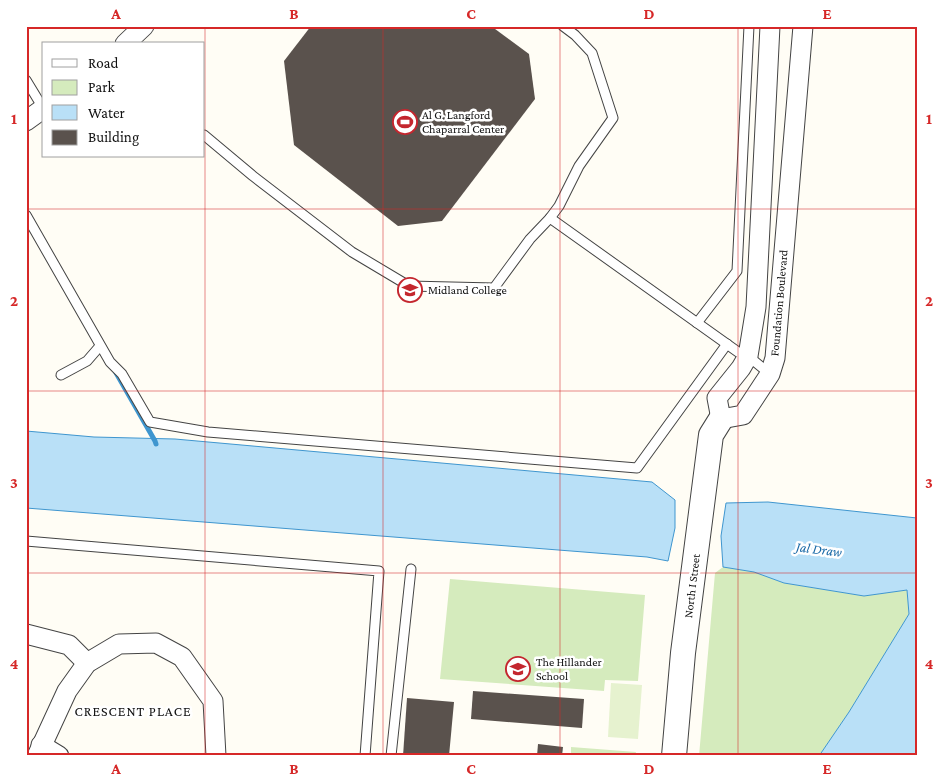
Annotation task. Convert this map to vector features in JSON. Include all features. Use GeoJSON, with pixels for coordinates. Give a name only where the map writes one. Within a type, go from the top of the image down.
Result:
{"type":"FeatureCollection","features":[{"type":"Feature","properties":{"kind":"street"},"geometry":{"type":"LineString","coordinates":[[127,42],[144,26]]}},
{"type":"Feature","properties":{"kind":"street","name":"Foundation Boulevard"},"geometry":{"type":"LineString","coordinates":[[770,26],[756,306],[748,356],[717,398],[721,419],[743,414],[770,374],[775,358],[803,26]]}},
{"type":"Feature","properties":{"kind":"street"},"geometry":{"type":"LineString","coordinates":[[26,121],[42,109]]}},
{"type":"Feature","properties":{"kind":"street"},"geometry":{"type":"LineString","coordinates":[[765,132],[794,136]]}},
{"type":"Feature","properties":{"kind":"street","name":"North I Street"},"geometry":{"type":"LineString","coordinates":[[674,756],[683,653],[711,435],[721,419]]}},
{"type":"Feature","properties":{"kind":"street"},"geometry":{"type":"LineString","coordinates":[[26,634],[69,645],[87,663]]}},
{"type":"Feature","properties":{"kind":"street"},"geometry":{"type":"LineString","coordinates":[[59,756],[39,751],[67,691],[87,663],[119,644],[156,644],[182,657],[213,701],[216,756]]}},
{"type":"Feature","properties":{"kind":"lane"},"geometry":{"type":"LineString","coordinates":[[205,136],[253,176],[352,252],[409,286],[494,288],[530,239],[559,206],[579,166],[613,118],[592,54],[575,36],[562,26]]}},
{"type":"Feature","properties":{"kind":"lane"},"geometry":{"type":"LineString","coordinates":[[697,323],[737,271],[749,26]]}},
{"type":"Feature","properties":{"kind":"lane"},"geometry":{"type":"LineString","coordinates":[[26,80],[42,106]]}},
{"type":"Feature","properties":{"kind":"lane"},"geometry":{"type":"LineString","coordinates":[[26,215],[100,346],[110,362],[122,374],[150,422],[208,432],[637,468],[727,344]]}},
{"type":"Feature","properties":{"kind":"lane"},"geometry":{"type":"LineString","coordinates":[[550,218],[738,352],[748,356],[770,374]]}},
{"type":"Feature","properties":{"kind":"lane"},"geometry":{"type":"LineString","coordinates":[[61,375],[87,361],[100,346]]}},
{"type":"Feature","properties":{"kind":"lane"},"geometry":{"type":"LineString","coordinates":[[26,541],[379,571],[365,756]]}},
{"type":"Feature","properties":{"kind":"lane"},"geometry":{"type":"LineString","coordinates":[[391,756],[410,569]]}},
{"type":"Feature","properties":{"kind":"green space"},"geometry":{"type":"Polygon","coordinates":[[[723,567],[754,572],[784,583],[864,596],[907,590],[909,614],[849,712],[819,756],[699,756],[715,573],[723,567]]]}},
{"type":"Feature","properties":{"kind":"green space"},"geometry":{"type":"Polygon","coordinates":[[[450,579],[645,595],[638,681],[605,680],[604,691],[440,679],[450,579]]]}},
{"type":"Feature","properties":{"kind":"green space"},"geometry":{"type":"Polygon","coordinates":[[[611,683],[642,685],[638,739],[608,737],[611,683]]]}},
{"type":"Feature","properties":{"kind":"green space"},"geometry":{"type":"Polygon","coordinates":[[[571,747],[636,752],[635,756],[571,756],[571,747]]]}},
{"type":"Feature","properties":{"kind":"water"},"geometry":{"type":"Polygon","coordinates":[[[26,431],[94,437],[175,439],[652,482],[675,500],[675,528],[668,561],[647,557],[26,508],[26,431]]]}},
{"type":"Feature","properties":{"kind":"water","name":"Jal Draw"},"geometry":{"type":"Polygon","coordinates":[[[768,502],[917,518],[917,756],[819,756],[849,712],[909,614],[907,590],[864,596],[784,583],[754,572],[723,567],[721,536],[726,503],[768,502]]]}},
{"type":"Feature","properties":{"kind":"building","name":"Al G. Langford Chaparral Center"},"geometry":{"type":"Polygon","coordinates":[[[311,26],[491,26],[529,54],[535,99],[442,221],[398,226],[294,145],[284,61],[311,26]]]}},
{"type":"Feature","properties":{"kind":"building"},"geometry":{"type":"Polygon","coordinates":[[[473,691],[584,699],[582,728],[471,719],[473,691]]]}},
{"type":"Feature","properties":{"kind":"building"},"geometry":{"type":"Polygon","coordinates":[[[407,698],[454,702],[449,756],[403,756],[407,698]]]}},
{"type":"Feature","properties":{"kind":"building"},"geometry":{"type":"Polygon","coordinates":[[[538,744],[563,747],[562,756],[537,756],[538,744]]]}},
{"type":"Feature","properties":{"kind":"waterway"},"geometry":{"type":"LineString","coordinates":[[115,371],[156,444]]}},
{"type":"Feature","properties":{"kind":"place","name":"Al G. Langford Chaparral Center"},"geometry":{"type":"Point","coordinates":[405,122]}},
{"type":"Feature","properties":{"kind":"place","name":"Midland College"},"geometry":{"type":"Point","coordinates":[410,290]}},
{"type":"Feature","properties":{"kind":"place","name":"The Hillander School"},"geometry":{"type":"Point","coordinates":[518,669]}},
{"type":"Feature","properties":{"kind":"district","name":"CRESCENT PLACE"},"geometry":{"type":"Point","coordinates":[133,711]}}]}
